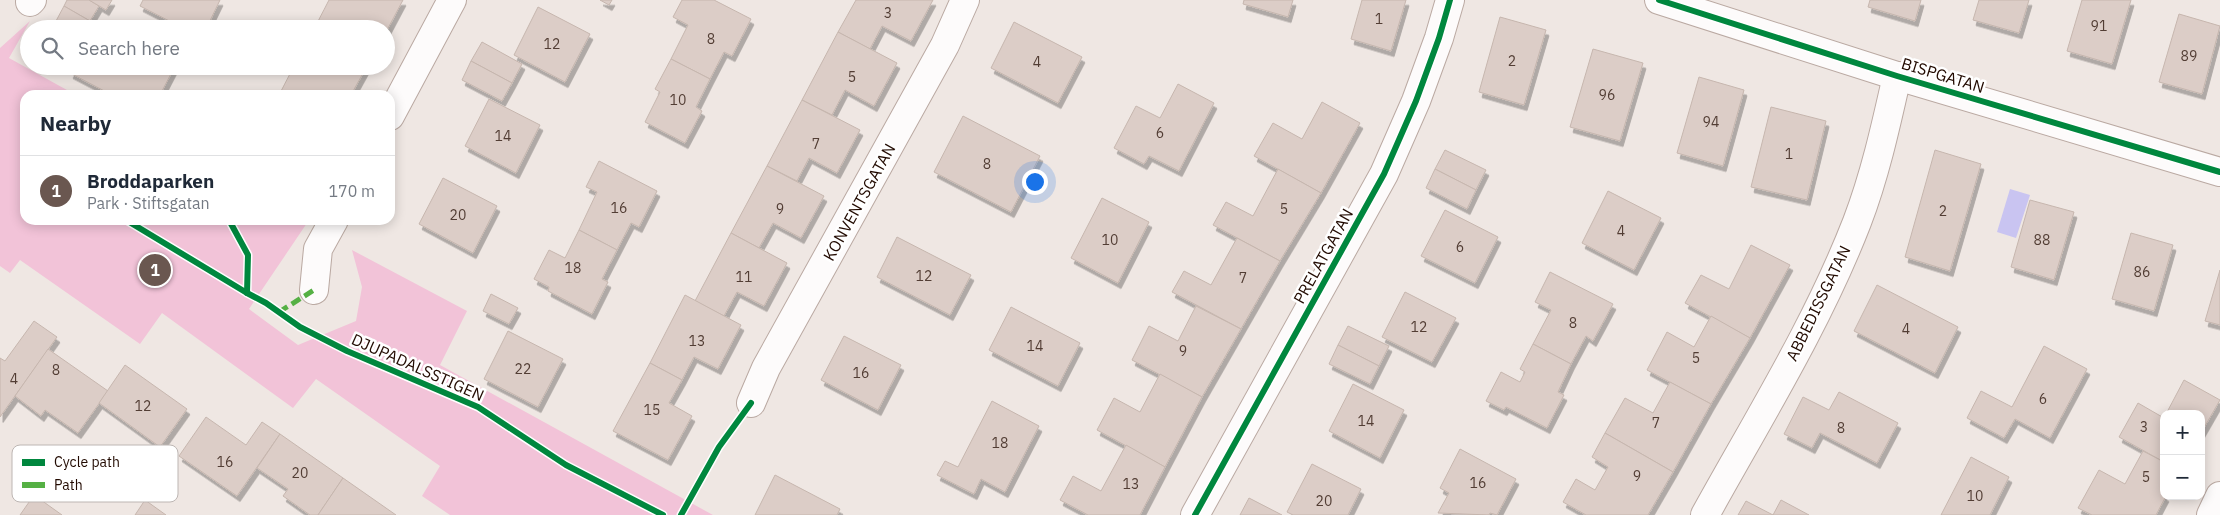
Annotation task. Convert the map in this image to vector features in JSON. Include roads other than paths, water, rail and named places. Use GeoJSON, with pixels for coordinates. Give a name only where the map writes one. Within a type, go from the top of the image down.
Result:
{"type":"FeatureCollection","features":[{"type":"Feature","properties":{"kind":"street"},"geometry":{"type":"LineString","coordinates":[[395,107],[452,0]]}},
{"type":"Feature","properties":{"kind":"street","name":"KONVENTSGATAN"},"geometry":{"type":"LineString","coordinates":[[751,403],[766,368],[941,51],[964,0]]}},
{"type":"Feature","properties":{"kind":"street","name":"PRELATGATAN"},"geometry":{"type":"LineString","coordinates":[[1195,515],[1384,174],[1416,101],[1450,0]]}},
{"type":"Feature","properties":{"kind":"street","name":"BISPGATAN"},"geometry":{"type":"LineString","coordinates":[[1659,0],[1897,76],[2220,172]]}},
{"type":"Feature","properties":{"kind":"street","name":"ABBEDISSGATAN"},"geometry":{"type":"LineString","coordinates":[[1705,515],[1812,324],[1857,222],[1885,130],[1897,76]]}},
{"type":"Feature","properties":{"kind":"street"},"geometry":{"type":"LineString","coordinates":[[314,290],[318,249],[331,225]]}},
{"type":"Feature","properties":{"kind":"street"},"geometry":{"type":"LineString","coordinates":[[2211,515],[2220,496]]}},
{"type":"Feature","properties":{"kind":"place","name":"Broddaparken"},"geometry":{"type":"Point","coordinates":[155,270]}}]}
